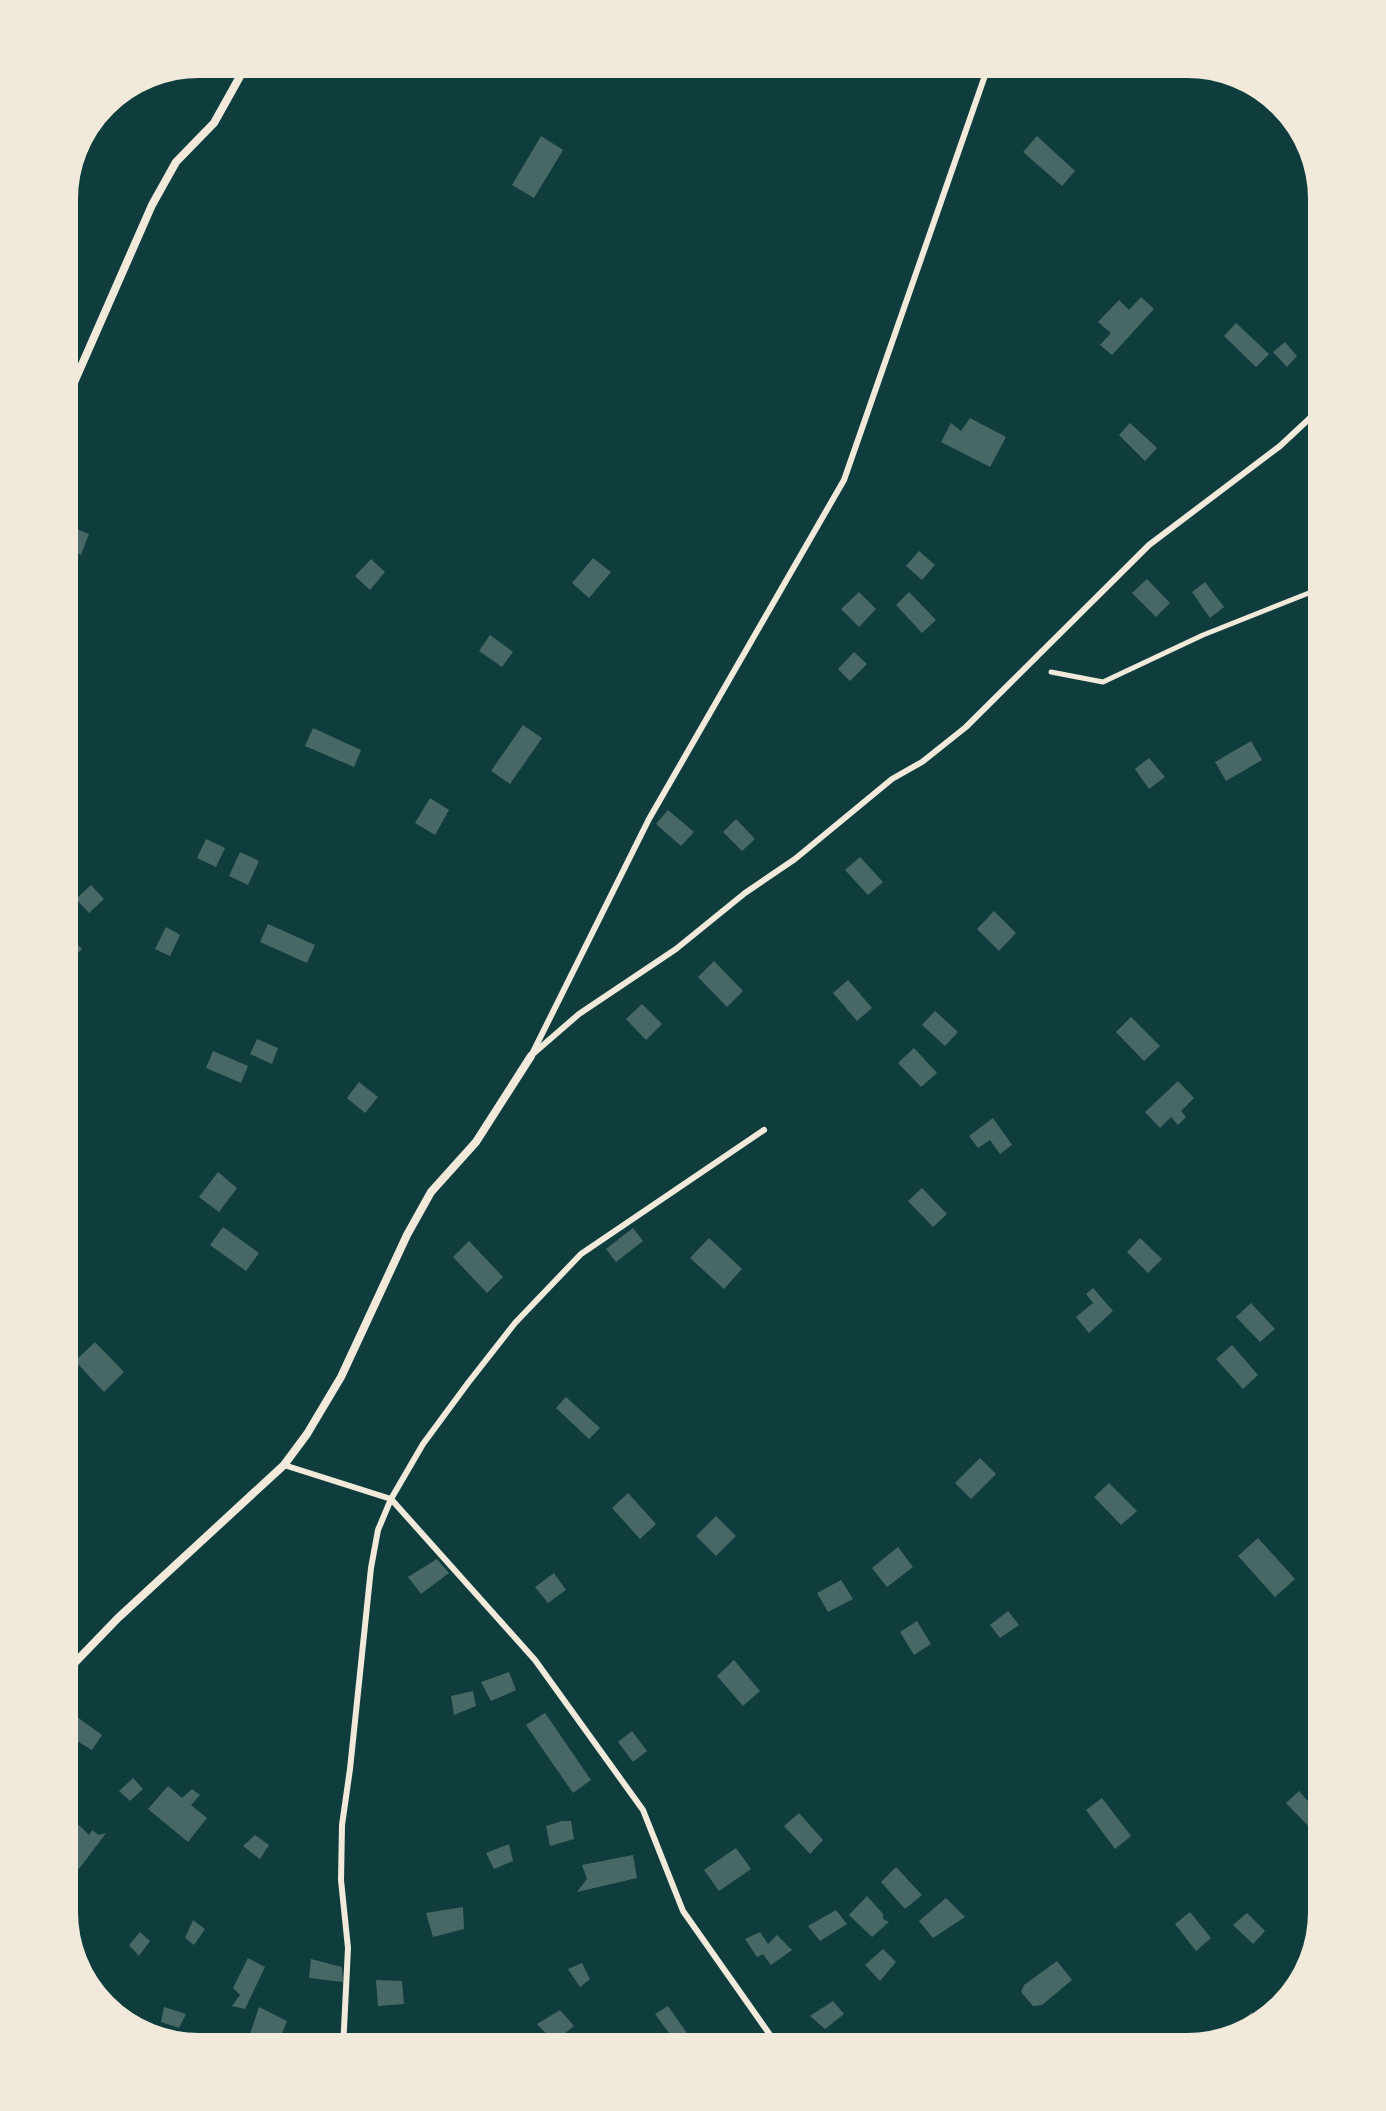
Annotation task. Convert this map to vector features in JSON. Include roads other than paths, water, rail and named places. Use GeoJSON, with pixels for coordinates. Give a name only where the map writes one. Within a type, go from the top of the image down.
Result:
{"type":"FeatureCollection","features":[{"type":"Feature","properties":{"kind":"street"},"geometry":{"type":"LineString","coordinates":[[76,378],[152,205],[176,162],[214,123],[240,76]]}},
{"type":"Feature","properties":{"kind":"street"},"geometry":{"type":"LineString","coordinates":[[76,1662],[118,1618],[284,1465],[307,1434],[341,1377],[407,1235],[431,1192],[476,1142],[531,1056]]}},
{"type":"Feature","properties":{"kind":"lane"},"geometry":{"type":"LineString","coordinates":[[531,1056],[649,819],[844,480],[985,76]]}},
{"type":"Feature","properties":{"kind":"lane"},"geometry":{"type":"LineString","coordinates":[[531,1056],[579,1014],[676,949],[745,893],[795,859],[892,779],[922,762],[966,727],[1149,545],[1280,446],[1310,418]]}},
{"type":"Feature","properties":{"kind":"lane"},"geometry":{"type":"LineString","coordinates":[[344,2035],[348,1948],[341,1880],[342,1825],[371,1568],[378,1530],[391,1499],[423,1444],[477,1371],[515,1323],[581,1254],[764,1130]]}},
{"type":"Feature","properties":{"kind":"lane"},"geometry":{"type":"LineString","coordinates":[[284,1465],[391,1499],[535,1660],[643,1810],[683,1911],[770,2035]]}}]}
